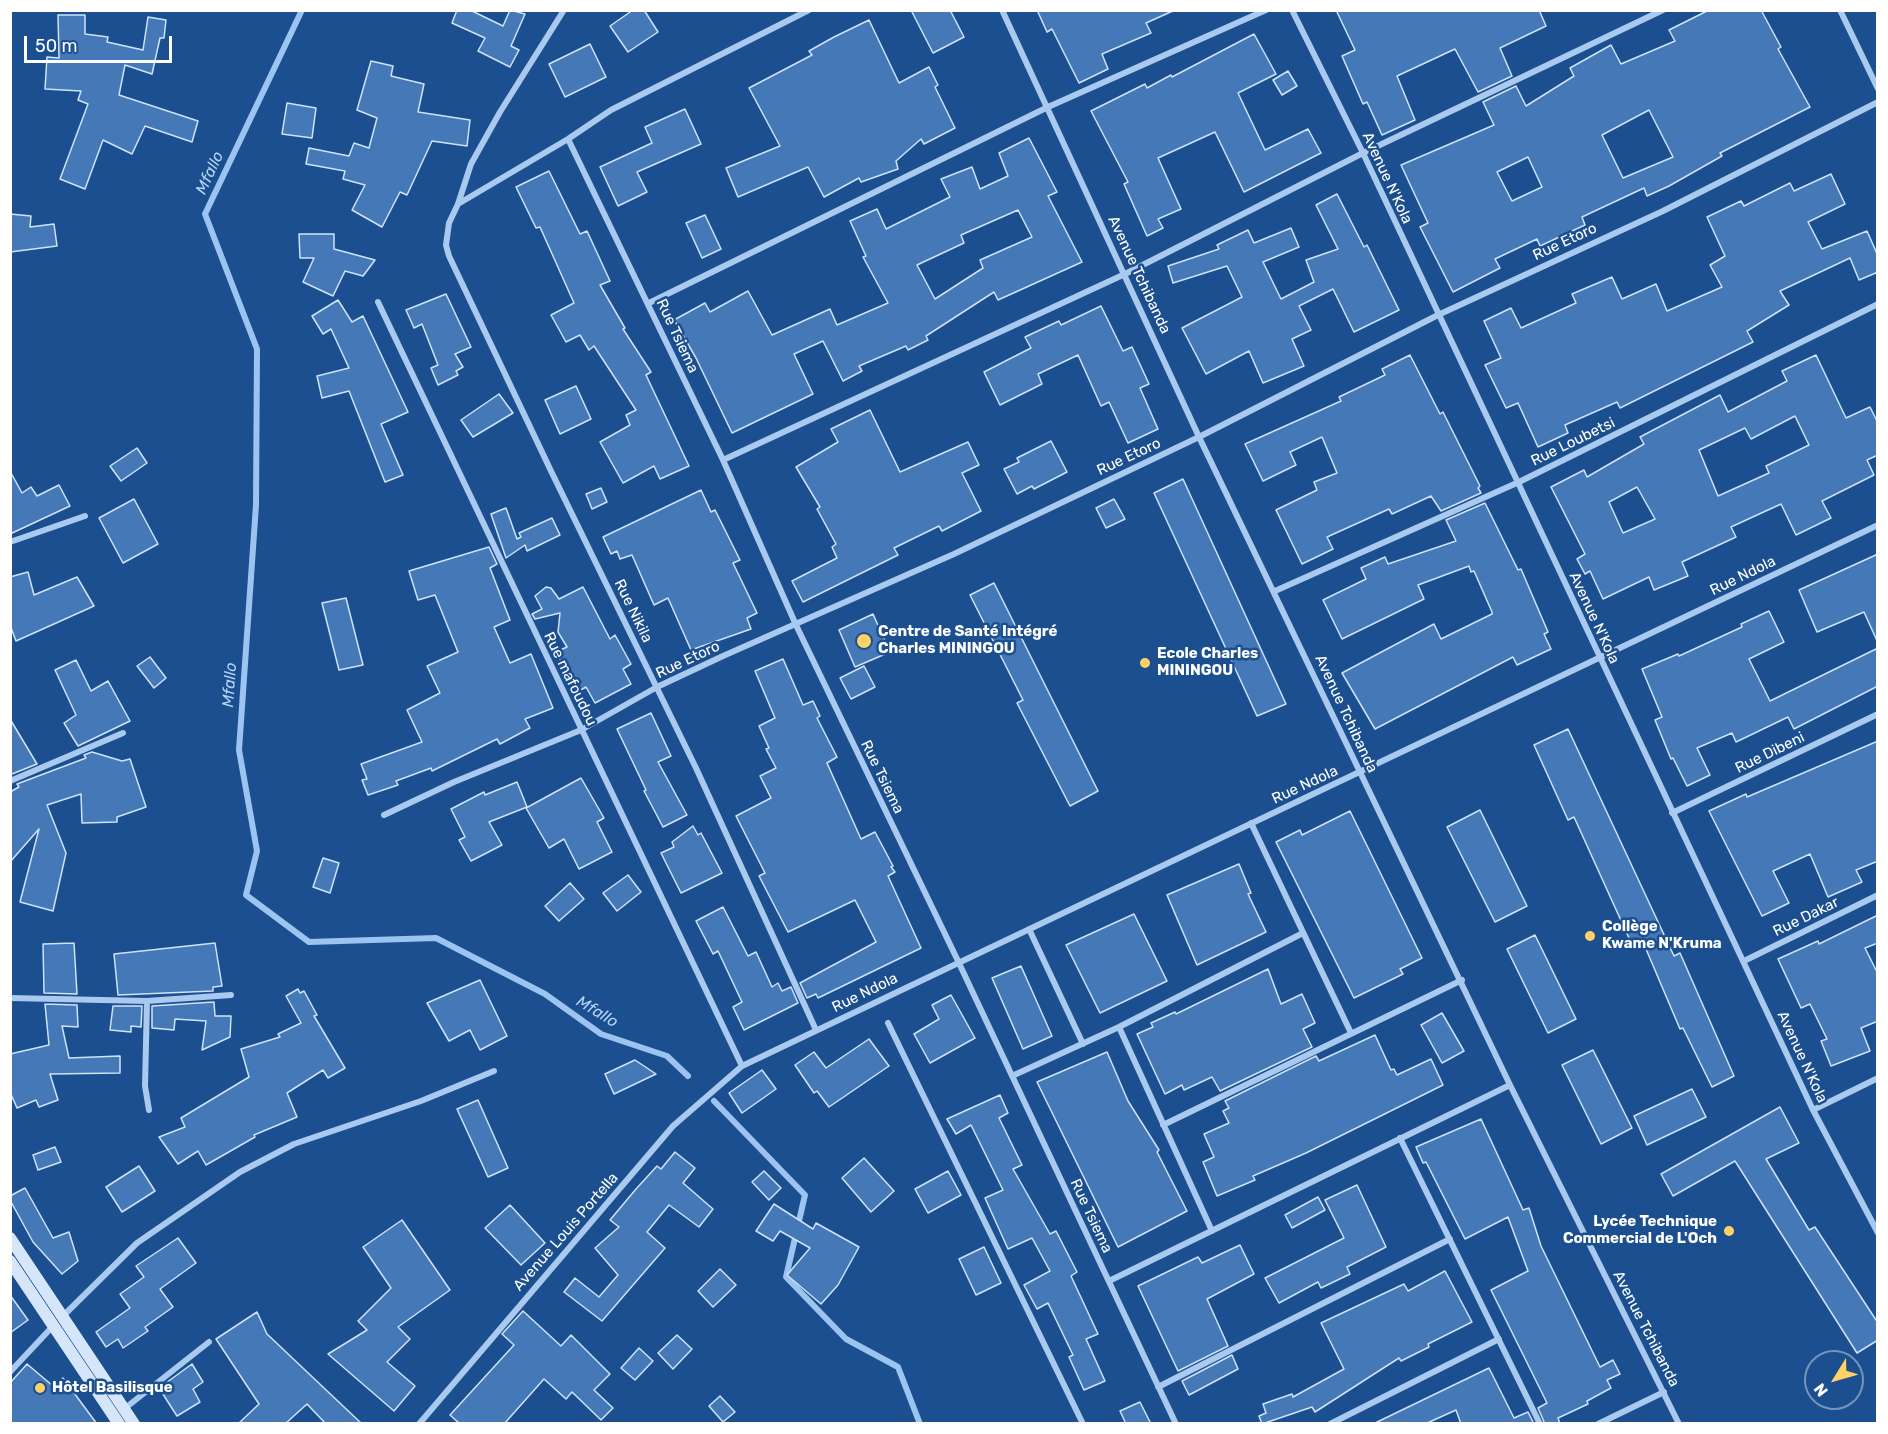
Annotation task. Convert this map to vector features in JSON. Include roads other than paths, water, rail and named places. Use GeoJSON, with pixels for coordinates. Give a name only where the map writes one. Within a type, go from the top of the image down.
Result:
{"type":"FeatureCollection","features":[{"type":"Feature","properties":{"kind":"street"},"geometry":{"type":"LineString","coordinates":[[458,204],[471,164],[564,10]]}},
{"type":"Feature","properties":{"kind":"street"},"geometry":{"type":"LineString","coordinates":[[458,204],[568,139],[611,110],[809,10]]}},
{"type":"Feature","properties":{"kind":"street","name":"Avenue Tchibanda"},"geometry":{"type":"LineString","coordinates":[[1002,10],[1199,437],[1275,591],[1359,772],[1462,980],[1510,1085],[1679,1424]]}},
{"type":"Feature","properties":{"kind":"street"},"geometry":{"type":"LineString","coordinates":[[648,303],[1048,107],[1266,10]]}},
{"type":"Feature","properties":{"kind":"street","name":"Avenue N'Kola"},"geometry":{"type":"LineString","coordinates":[[1292,10],[1363,153],[1813,1110],[1878,1233]]}},
{"type":"Feature","properties":{"kind":"street"},"geometry":{"type":"LineString","coordinates":[[723,460],[1125,274],[1363,153],[1663,10]]}},
{"type":"Feature","properties":{"kind":"street"},"geometry":{"type":"LineString","coordinates":[[1840,10],[1878,89]]}},
{"type":"Feature","properties":{"kind":"street","name":"Rue Etoro"},"geometry":{"type":"LineString","coordinates":[[384,815],[454,782],[581,730],[657,687],[954,554],[1199,437],[1438,315],[1663,211],[1878,102]]}},
{"type":"Feature","properties":{"kind":"street","name":"Rue Tsiema"},"geometry":{"type":"LineString","coordinates":[[568,139],[723,460],[796,625],[958,961],[1176,1424]]}},
{"type":"Feature","properties":{"kind":"street","name":"Rue Nikila"},"geometry":{"type":"LineString","coordinates":[[458,204],[447,236],[449,256],[657,687],[816,1030]]}},
{"type":"Feature","properties":{"kind":"street","name":"Rue mafoudou"},"geometry":{"type":"LineString","coordinates":[[378,302],[742,1066]]}},
{"type":"Feature","properties":{"kind":"street","name":"Rue Loubetsi"},"geometry":{"type":"LineString","coordinates":[[1275,591],[1518,482],[1878,304]]}},
{"type":"Feature","properties":{"kind":"street"},"geometry":{"type":"LineString","coordinates":[[10,542],[85,516]]}},
{"type":"Feature","properties":{"kind":"street","name":"Rue Ndola"},"geometry":{"type":"LineString","coordinates":[[742,1066],[958,961],[1600,659],[1878,525]]}},
{"type":"Feature","properties":{"kind":"street","name":"Rue Dibeni"},"geometry":{"type":"LineString","coordinates":[[1672,813],[1878,714]]}},
{"type":"Feature","properties":{"kind":"street"},"geometry":{"type":"LineString","coordinates":[[10,781],[123,733]]}},
{"type":"Feature","properties":{"kind":"street"},"geometry":{"type":"LineString","coordinates":[[1251,823],[1351,1033]]}},
{"type":"Feature","properties":{"kind":"street","name":"Rue Dakar"},"geometry":{"type":"LineString","coordinates":[[1744,961],[1878,895]]}},
{"type":"Feature","properties":{"kind":"street"},"geometry":{"type":"LineString","coordinates":[[1029,929],[1083,1044]]}},
{"type":"Feature","properties":{"kind":"street"},"geometry":{"type":"LineString","coordinates":[[1012,1076],[1119,1027],[1303,933]]}},
{"type":"Feature","properties":{"kind":"street"},"geometry":{"type":"LineString","coordinates":[[1164,1125],[1462,980]]}},
{"type":"Feature","properties":{"kind":"street"},"geometry":{"type":"LineString","coordinates":[[10,999],[147,1001],[231,996]]}},
{"type":"Feature","properties":{"kind":"street"},"geometry":{"type":"LineString","coordinates":[[147,1001],[146,1086],[149,1110]]}},
{"type":"Feature","properties":{"kind":"street"},"geometry":{"type":"LineString","coordinates":[[888,1023],[1083,1424]]}},
{"type":"Feature","properties":{"kind":"street"},"geometry":{"type":"LineString","coordinates":[[1119,1027],[1212,1231]]}},
{"type":"Feature","properties":{"kind":"street","name":"Avenue Louis Portella"},"geometry":{"type":"LineString","coordinates":[[418,1424],[673,1126],[742,1066]]}},
{"type":"Feature","properties":{"kind":"street"},"geometry":{"type":"LineString","coordinates":[[10,1372],[137,1243],[240,1172],[294,1144],[421,1101],[494,1071]]}},
{"type":"Feature","properties":{"kind":"street"},"geometry":{"type":"LineString","coordinates":[[1813,1110],[1878,1078]]}},
{"type":"Feature","properties":{"kind":"street"},"geometry":{"type":"LineString","coordinates":[[1108,1281],[1510,1085]]}},
{"type":"Feature","properties":{"kind":"street"},"geometry":{"type":"LineString","coordinates":[[1400,1138],[1540,1424]]}},
{"type":"Feature","properties":{"kind":"street"},"geometry":{"type":"LineString","coordinates":[[10,1238],[63,1316],[119,1416]]}},
{"type":"Feature","properties":{"kind":"street"},"geometry":{"type":"LineString","coordinates":[[1158,1387],[1450,1239]]}},
{"type":"Feature","properties":{"kind":"street"},"geometry":{"type":"LineString","coordinates":[[10,1261],[53,1326],[119,1416],[134,1424]]}},
{"type":"Feature","properties":{"kind":"street"},"geometry":{"type":"LineString","coordinates":[[1330,1424],[1499,1339]]}},
{"type":"Feature","properties":{"kind":"street"},"geometry":{"type":"LineString","coordinates":[[119,1416],[209,1341]]}},
{"type":"Feature","properties":{"kind":"street"},"geometry":{"type":"LineString","coordinates":[[1598,1424],[1664,1392]]}},
{"type":"Feature","properties":{"kind":"waterway","name":"Mfallo"},"geometry":{"type":"LineString","coordinates":[[302,10],[205,214],[257,349],[256,505],[239,750],[257,851],[246,895],[309,942],[436,938],[545,994],[601,1034],[667,1056],[688,1076]]}},
{"type":"Feature","properties":{"kind":"waterway","name":"Mfallo"},"geometry":{"type":"LineString","coordinates":[[714,1101],[805,1195],[786,1277],[846,1339],[898,1367],[920,1424]]}},
{"type":"Feature","properties":{"kind":"place","name":"Centre de Santé Intégré Charles MININGOU"},"geometry":{"type":"Point","coordinates":[864,641]}},
{"type":"Feature","properties":{"kind":"place","name":"Ecole Charles MININGOU"},"geometry":{"type":"Point","coordinates":[1145,663]}},
{"type":"Feature","properties":{"kind":"place","name":"Collège Kwame N'Kruma"},"geometry":{"type":"Point","coordinates":[1590,936]}},
{"type":"Feature","properties":{"kind":"place","name":"Lycée Technique Commercial de L'Och"},"geometry":{"type":"Point","coordinates":[1729,1231]}},
{"type":"Feature","properties":{"kind":"place","name":"Hôtel Basilisque"},"geometry":{"type":"Point","coordinates":[40,1388]}}]}
